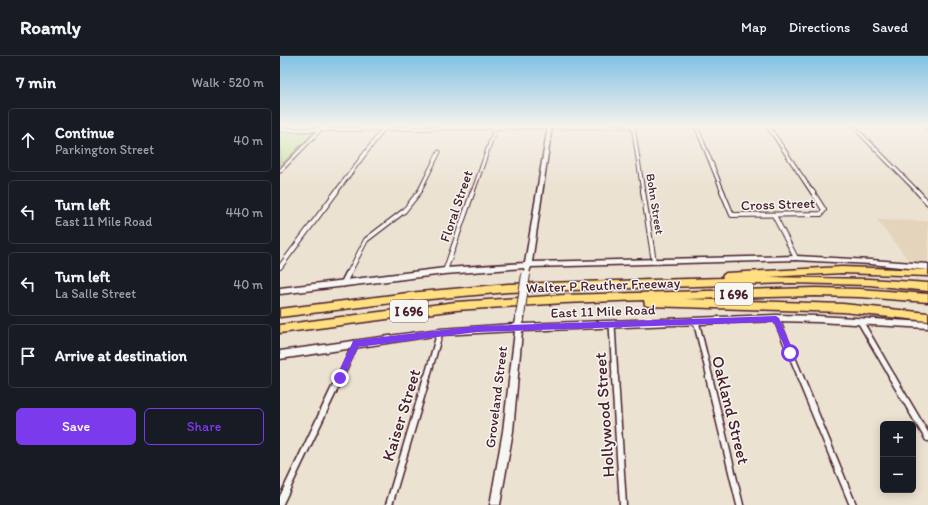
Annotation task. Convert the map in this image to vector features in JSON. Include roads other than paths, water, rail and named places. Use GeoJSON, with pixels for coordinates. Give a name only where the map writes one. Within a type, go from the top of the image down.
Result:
{"type":"FeatureCollection","features":[{"type":"Feature","properties":{"kind":"highway"},"geometry":{"type":"LineString","coordinates":[[638,284],[698,277],[842,270],[928,273]]}},
{"type":"Feature","properties":{"kind":"highway","name":"Walter P Reuther Freeway"},"geometry":{"type":"LineString","coordinates":[[280,313],[468,290],[638,284],[833,280],[928,286]]}},
{"type":"Feature","properties":{"kind":"highway","name":"Walter P Reuther Freeway"},"geometry":{"type":"LineString","coordinates":[[280,329],[443,307],[539,301],[815,292],[928,298]]}},
{"type":"Feature","properties":{"kind":"highway"},"geometry":{"type":"LineString","coordinates":[[539,301],[563,305],[646,302],[808,306],[877,310],[928,317]]}},
{"type":"Feature","properties":{"kind":"main road","name":"Groveland Street"},"geometry":{"type":"LineString","coordinates":[[494,505],[508,431],[518,327],[547,147]]}},
{"type":"Feature","properties":{"kind":"main road"},"geometry":{"type":"LineString","coordinates":[[280,291],[445,271],[528,265],[796,258],[871,262],[928,268]]}},
{"type":"Feature","properties":{"kind":"main road","name":"East 11 Mile Road"},"geometry":{"type":"LineString","coordinates":[[280,355],[440,332],[518,327],[776,318],[928,325]]}},
{"type":"Feature","properties":{"kind":"street"},"geometry":{"type":"LineString","coordinates":[[280,171],[303,147]]}},
{"type":"Feature","properties":{"kind":"street"},"geometry":{"type":"LineString","coordinates":[[280,267],[370,147]]}},
{"type":"Feature","properties":{"kind":"street","name":"Floral Street"},"geometry":{"type":"LineString","coordinates":[[445,271],[489,147]]}},
{"type":"Feature","properties":{"kind":"street","name":"Bohn Street"},"geometry":{"type":"LineString","coordinates":[[635,147],[654,262]]}},
{"type":"Feature","properties":{"kind":"street","name":"Cross Street"},"geometry":{"type":"LineString","coordinates":[[704,147],[732,215],[818,214],[824,212],[782,147]]}},
{"type":"Feature","properties":{"kind":"street"},"geometry":{"type":"LineString","coordinates":[[873,147],[928,204]]}},
{"type":"Feature","properties":{"kind":"street"},"geometry":{"type":"LineString","coordinates":[[343,284],[366,240],[404,211],[418,195],[439,152]]}},
{"type":"Feature","properties":{"kind":"street"},"geometry":{"type":"LineString","coordinates":[[774,215],[796,258]]}},
{"type":"Feature","properties":{"kind":"street"},"geometry":{"type":"LineString","coordinates":[[776,318],[853,505]]}},
{"type":"Feature","properties":{"kind":"street","name":"Oakland Street"},"geometry":{"type":"LineString","coordinates":[[696,321],[740,505]]}},
{"type":"Feature","properties":{"kind":"street"},"geometry":{"type":"LineString","coordinates":[[860,321],[928,438]]}},
{"type":"Feature","properties":{"kind":"street","name":"Hollywood Street"},"geometry":{"type":"LineString","coordinates":[[612,324],[623,505]]}},
{"type":"Feature","properties":{"kind":"street","name":"Kaiser Street"},"geometry":{"type":"LineString","coordinates":[[389,505],[440,332]]}},
{"type":"Feature","properties":{"kind":"street"},"geometry":{"type":"LineString","coordinates":[[280,503],[356,344]]}}]}
